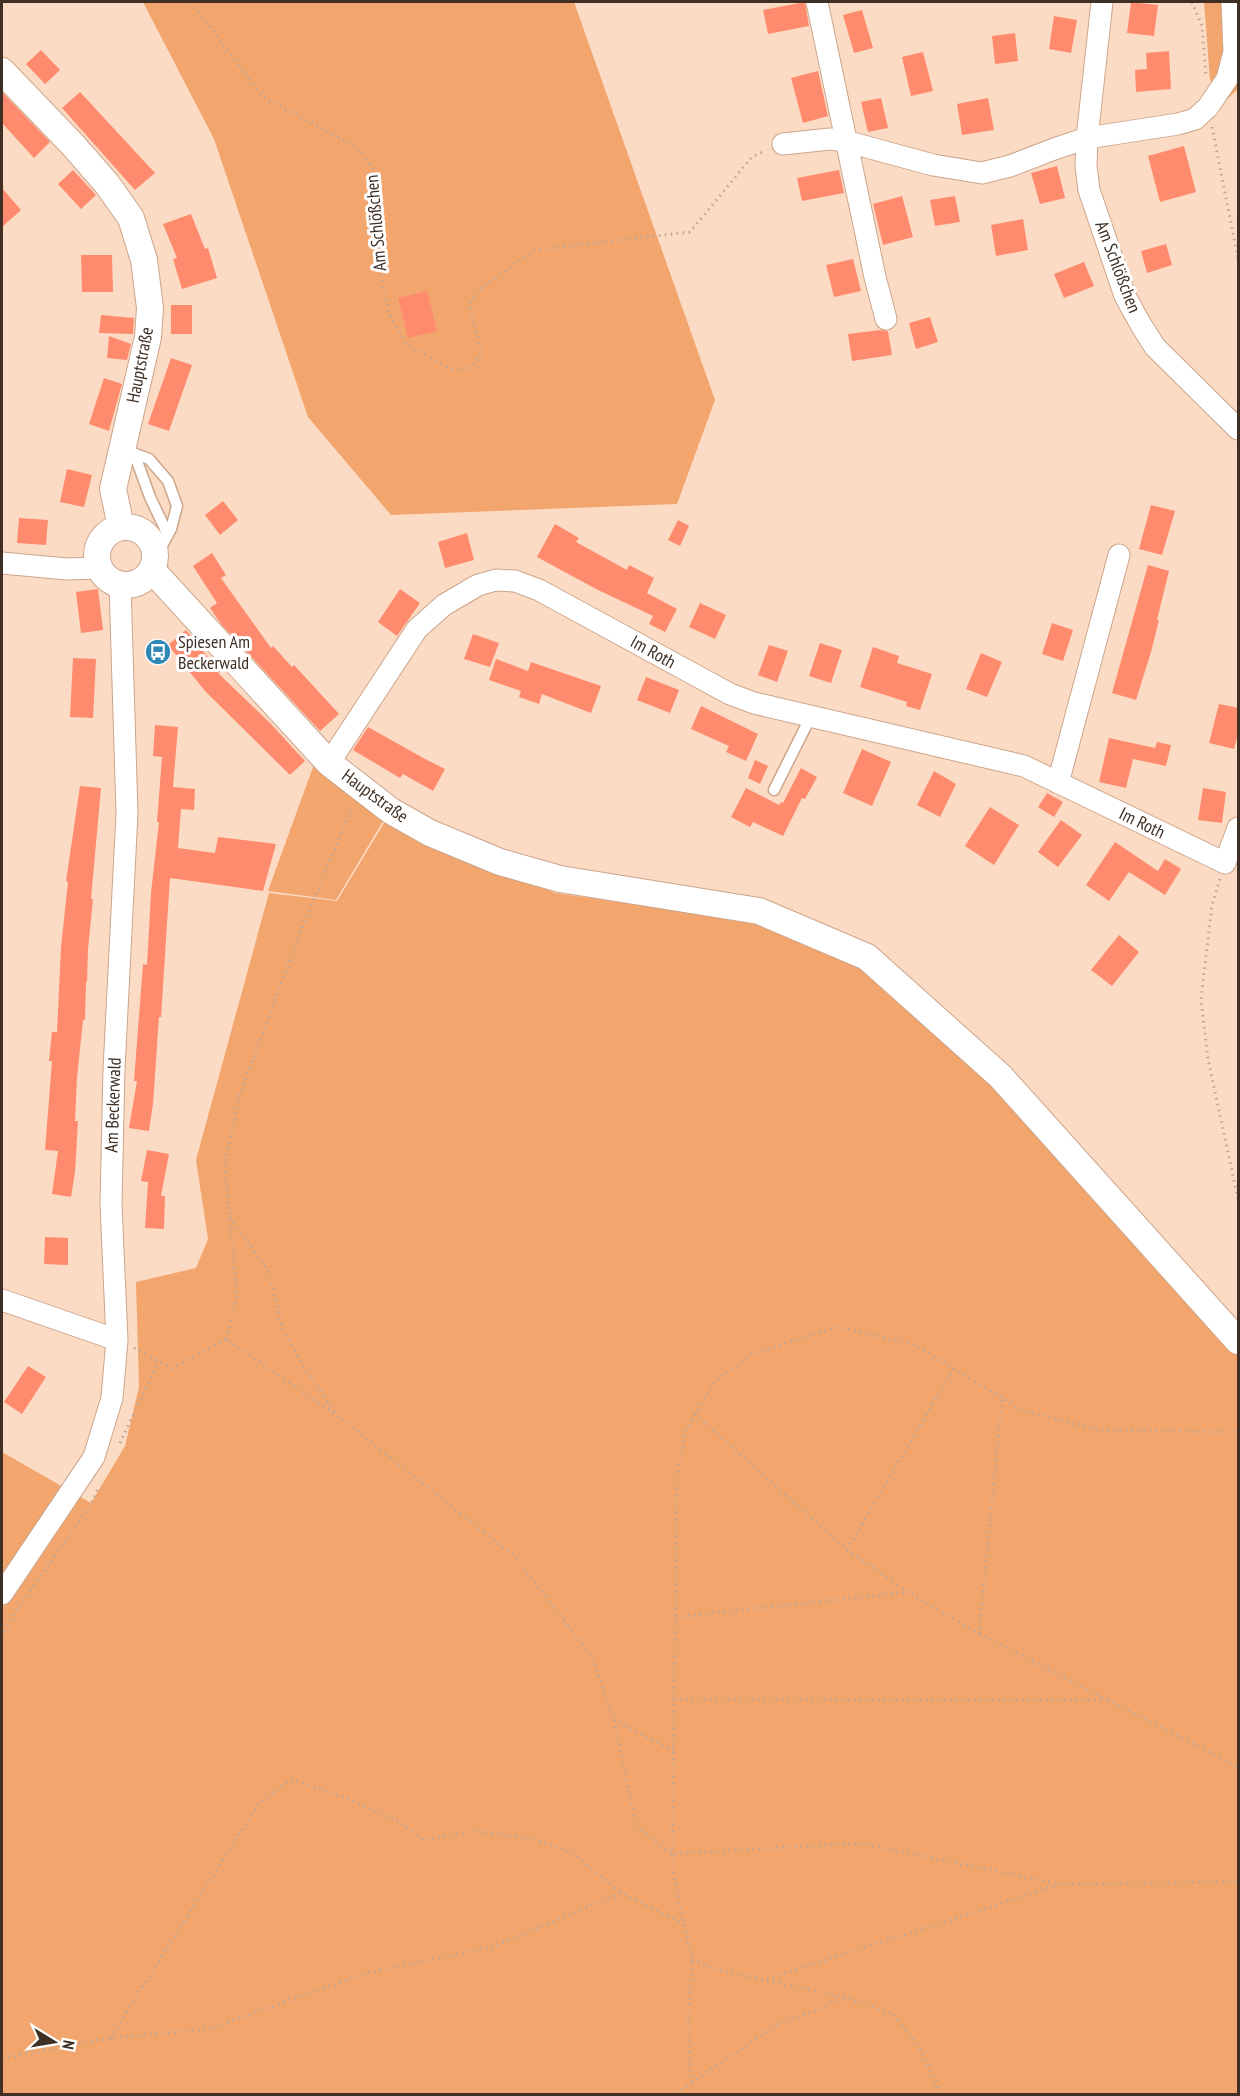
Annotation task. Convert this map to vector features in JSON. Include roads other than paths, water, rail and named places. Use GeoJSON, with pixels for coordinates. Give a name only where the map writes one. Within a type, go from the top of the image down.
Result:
{"type":"FeatureCollection","features":[{"type":"Feature","properties":{"kind":"street"},"geometry":{"type":"LineString","coordinates":[[817,2],[845,141],[886,319]]}},
{"type":"Feature","properties":{"kind":"street","name":"Am Schlößchen"},"geometry":{"type":"LineString","coordinates":[[1102,2],[1087,138],[1086,166],[1089,190],[1125,296],[1141,325],[1155,347],[1239,429]]}},
{"type":"Feature","properties":{"kind":"street"},"geometry":{"type":"LineString","coordinates":[[783,144],[830,139],[845,141],[933,165],[982,173],[1011,166],[1087,138],[1178,124],[1195,119],[1209,107],[1227,79],[1234,52],[1232,2]]}},
{"type":"Feature","properties":{"kind":"street","name":"Hauptstraße"},"geometry":{"type":"LineString","coordinates":[[2,71],[107,184],[131,218],[144,260],[150,308],[148,337],[128,451],[113,489],[121,527],[138,529],[146,534],[151,540],[154,563],[329,763],[391,811],[430,833],[500,862],[560,879],[759,911],[867,957],[1000,1076],[1239,1341]]}},
{"type":"Feature","properties":{"kind":"street"},"geometry":{"type":"LineString","coordinates":[[121,527],[105,535],[97,550],[99,568],[104,576],[120,585],[138,583],[154,563]]}},
{"type":"Feature","properties":{"kind":"street"},"geometry":{"type":"LineString","coordinates":[[1058,783],[1119,555]]}},
{"type":"Feature","properties":{"kind":"street"},"geometry":{"type":"LineString","coordinates":[[2,563],[67,570],[99,568]]}},
{"type":"Feature","properties":{"kind":"street","name":"Im Roth"},"geometry":{"type":"LineString","coordinates":[[329,763],[417,629],[444,605],[478,585],[496,580],[515,581],[539,590],[730,694],[754,703],[1024,766],[1225,863],[1239,828]]}},
{"type":"Feature","properties":{"kind":"street","name":"Am Beckerwald"},"geometry":{"type":"LineString","coordinates":[[2,1594],[94,1457],[112,1398],[117,1340],[111,1193],[114,1069],[128,813],[120,585]]}},
{"type":"Feature","properties":{"kind":"street"},"geometry":{"type":"LineString","coordinates":[[2,1300],[117,1340]]}},
{"type":"Feature","properties":{"kind":"lane"},"geometry":{"type":"LineString","coordinates":[[128,451],[168,535]]}},
{"type":"Feature","properties":{"kind":"lane"},"geometry":{"type":"LineString","coordinates":[[128,451],[149,459],[168,481],[177,506],[168,535],[154,563]]}},
{"type":"Feature","properties":{"kind":"lane"},"geometry":{"type":"LineString","coordinates":[[774,790],[811,716]]}},
{"type":"Feature","properties":{"kind":"place","name":"Spiesen Am Beckerwald"},"geometry":{"type":"Point","coordinates":[158,652]}}]}
